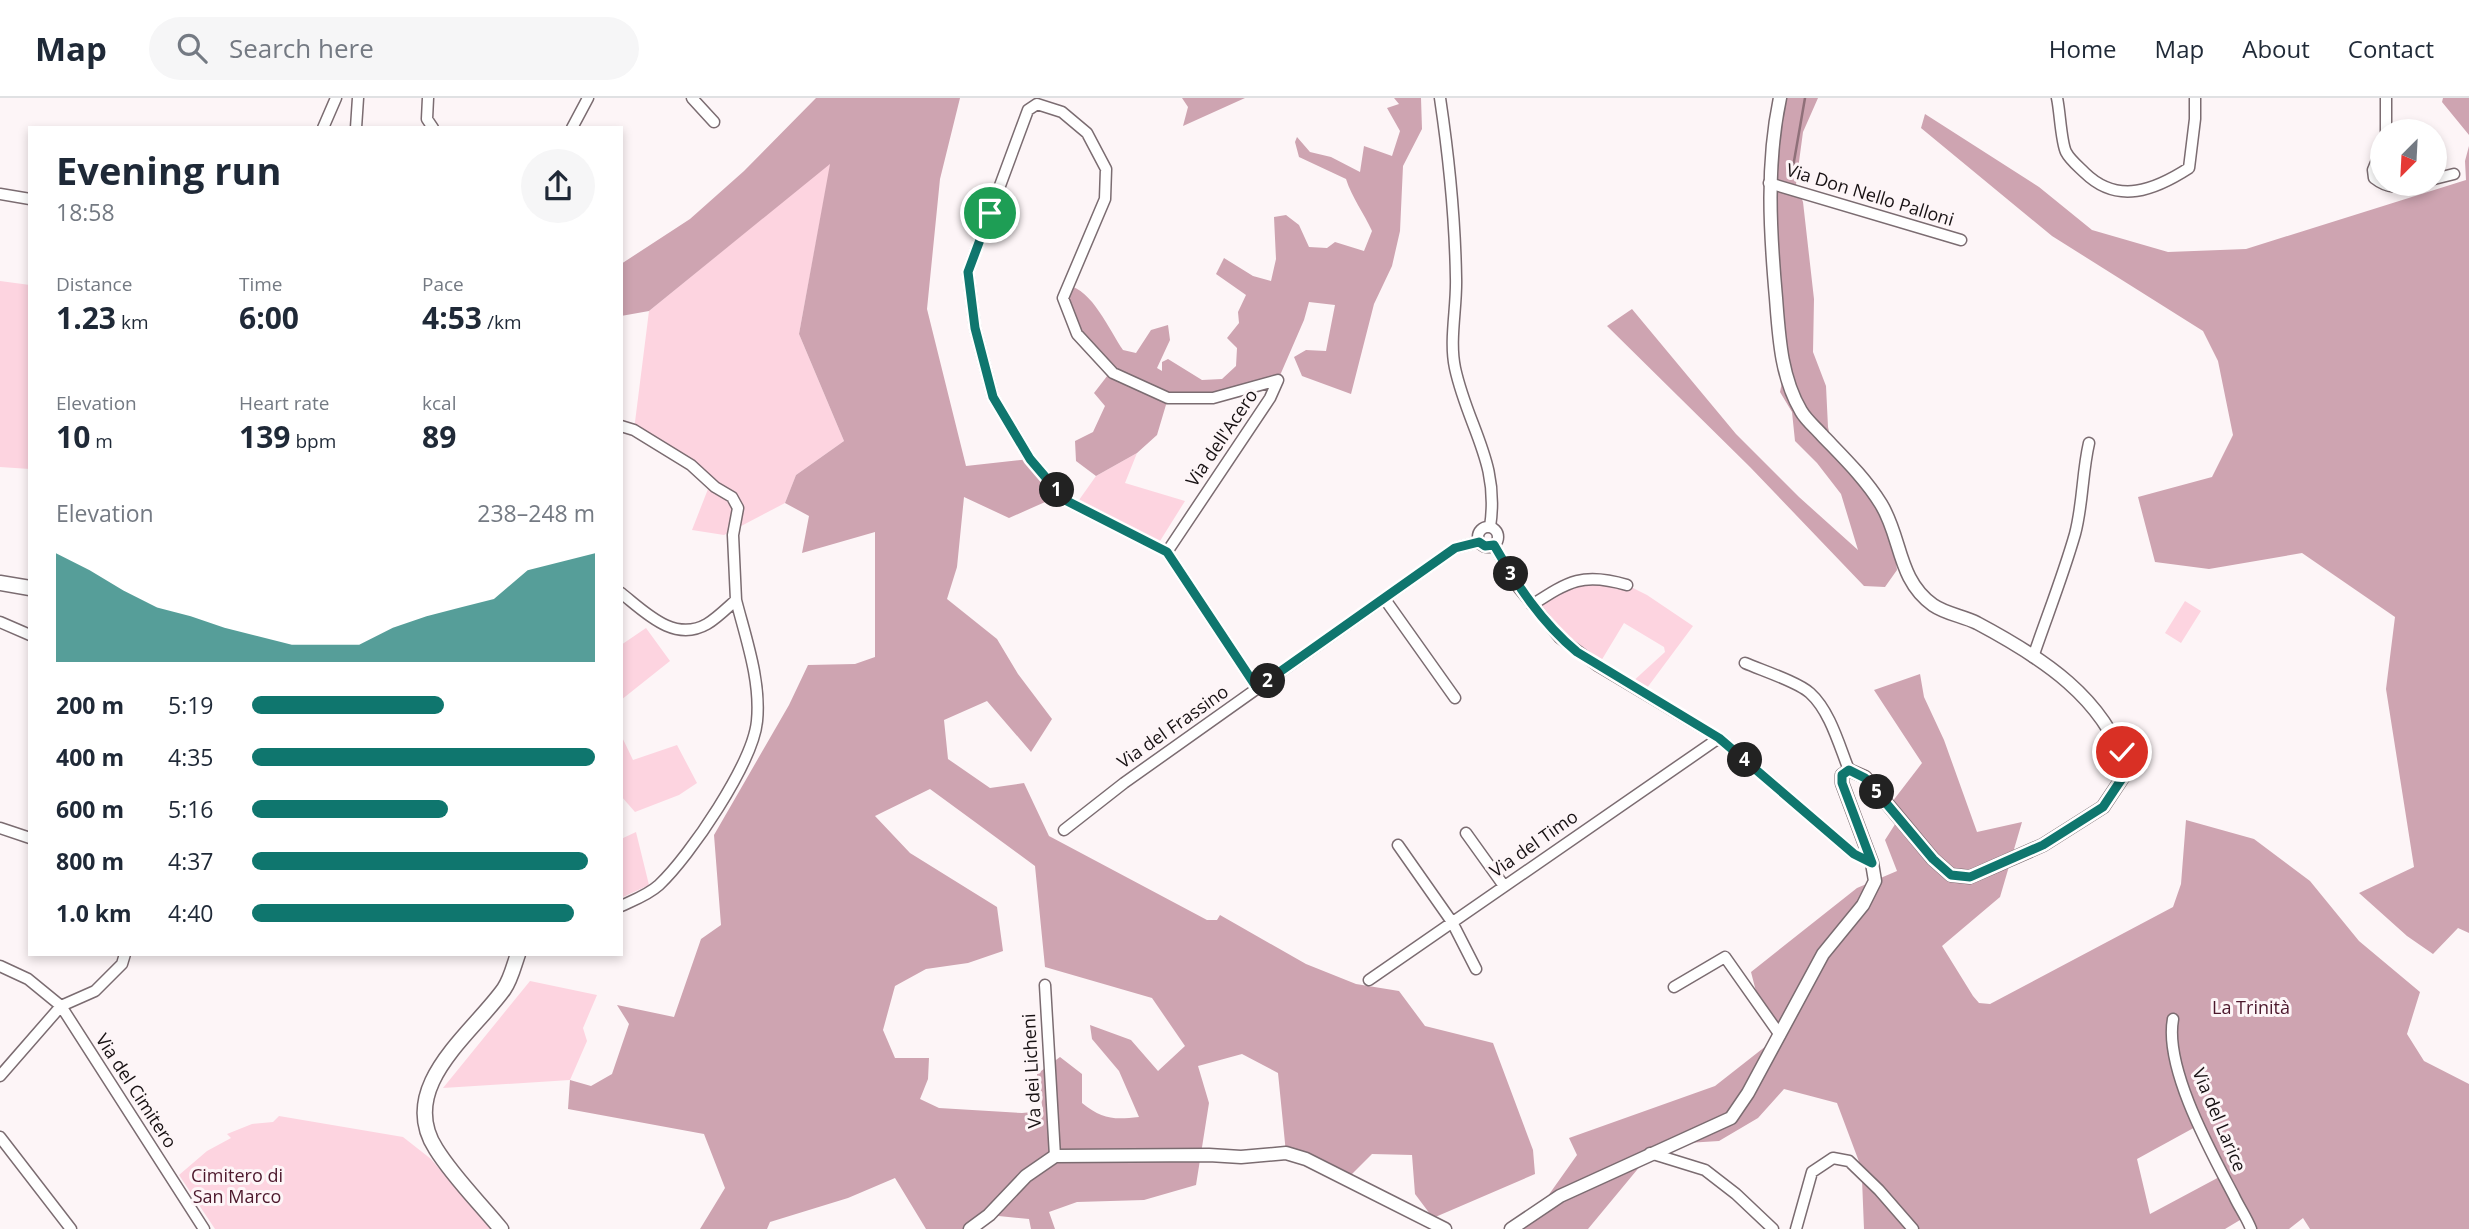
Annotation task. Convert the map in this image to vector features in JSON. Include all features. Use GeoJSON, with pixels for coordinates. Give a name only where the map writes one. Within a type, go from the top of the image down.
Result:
{"type":"FeatureCollection","features":[{"type":"Feature","properties":{"kind":"main road"},"geometry":{"type":"LineString","coordinates":[[0,583],[28,588]]}},
{"type":"Feature","properties":{"kind":"main road"},"geometry":{"type":"LineString","coordinates":[[501,1229],[436,1149],[425,1116],[426,1101],[436,1072],[506,986],[517,956]]}},
{"type":"Feature","properties":{"kind":"street"},"geometry":{"type":"LineString","coordinates":[[324,126],[336,98]]}},
{"type":"Feature","properties":{"kind":"street"},"geometry":{"type":"LineString","coordinates":[[356,126],[358,98]]}},
{"type":"Feature","properties":{"kind":"street"},"geometry":{"type":"LineString","coordinates":[[428,98],[427,119],[432,126]]}},
{"type":"Feature","properties":{"kind":"street"},"geometry":{"type":"LineString","coordinates":[[573,126],[588,98]]}},
{"type":"Feature","properties":{"kind":"street"},"geometry":{"type":"LineString","coordinates":[[692,98],[714,122]]}},
{"type":"Feature","properties":{"kind":"street"},"geometry":{"type":"LineString","coordinates":[[1440,98],[1454,206],[1457,284],[1454,367],[1491,475],[1490,527]]}},
{"type":"Feature","properties":{"kind":"street"},"geometry":{"type":"LineString","coordinates":[[1745,663],[1809,692],[1830,725],[1849,770],[1865,778],[1933,859],[1951,875],[1970,877],[2043,845],[2103,807],[2127,771],[2122,752],[2102,716],[2057,673],[1974,621],[1936,608],[1921,596],[1904,569],[1882,505],[1859,474],[1801,412],[1780,349],[1769,183],[1773,132],[1780,98]]}},
{"type":"Feature","properties":{"kind":"street"},"geometry":{"type":"LineString","coordinates":[[2057,98],[2066,152],[2088,176],[2113,191],[2137,191],[2167,182],[2189,168],[2195,119],[2194,98]]}},
{"type":"Feature","properties":{"kind":"street"},"geometry":{"type":"LineString","coordinates":[[2386,98],[2386,119]]}},
{"type":"Feature","properties":{"kind":"street","name":"Via dell'Acero"},"geometry":{"type":"LineString","coordinates":[[1167,552],[1270,398],[1278,380],[1213,398],[1168,397],[1113,373],[1077,334],[1063,298],[1105,199],[1106,169],[1087,133],[1062,112],[1037,104],[1028,110],[968,272],[975,328],[993,397],[1030,459],[1065,500],[1167,552],[1257,688]]}},
{"type":"Feature","properties":{"kind":"street"},"geometry":{"type":"LineString","coordinates":[[2447,176],[2454,174]]}},
{"type":"Feature","properties":{"kind":"street","name":"Via Don Nello Palloni"},"geometry":{"type":"LineString","coordinates":[[1769,183],[1961,240]]}},
{"type":"Feature","properties":{"kind":"street"},"geometry":{"type":"LineString","coordinates":[[0,194],[28,199]]}},
{"type":"Feature","properties":{"kind":"street"},"geometry":{"type":"LineString","coordinates":[[623,427],[634,430],[691,465],[715,487],[737,502],[733,534],[736,600],[752,660],[757,717],[755,738],[746,758],[674,869],[646,895],[623,905]]}},
{"type":"Feature","properties":{"kind":"street"},"geometry":{"type":"LineString","coordinates":[[2033,657],[2075,534],[2089,443]]}},
{"type":"Feature","properties":{"kind":"street"},"geometry":{"type":"LineString","coordinates":[[1490,527],[1497,533],[1498,540],[1494,545],[1485,546],[1479,542],[1478,536],[1481,530],[1490,527]]}},
{"type":"Feature","properties":{"kind":"street","name":"Via del Frassino"},"geometry":{"type":"LineString","coordinates":[[1063,830],[1124,783],[1455,548],[1479,542]]}},
{"type":"Feature","properties":{"kind":"street"},"geometry":{"type":"LineString","coordinates":[[1494,545],[1518,587],[1560,638],[1577,652],[1719,738],[1854,854],[1872,863]]}},
{"type":"Feature","properties":{"kind":"street"},"geometry":{"type":"LineString","coordinates":[[1532,605],[1579,578],[1606,579],[1627,585]]}},
{"type":"Feature","properties":{"kind":"street"},"geometry":{"type":"LineString","coordinates":[[623,595],[657,621],[683,631],[706,625],[736,600]]}},
{"type":"Feature","properties":{"kind":"street"},"geometry":{"type":"LineString","coordinates":[[1384,598],[1455,698]]}},
{"type":"Feature","properties":{"kind":"street"},"geometry":{"type":"LineString","coordinates":[[0,622],[28,634]]}},
{"type":"Feature","properties":{"kind":"street","name":"Via del Timo"},"geometry":{"type":"LineString","coordinates":[[1368,980],[1719,738]]}},
{"type":"Feature","properties":{"kind":"street"},"geometry":{"type":"LineString","coordinates":[[1511,1229],[1560,1196],[1731,1118],[1748,1093],[1823,954],[1863,905],[1875,881],[1872,863],[1842,783],[1842,775],[1849,770]]}},
{"type":"Feature","properties":{"kind":"street"},"geometry":{"type":"LineString","coordinates":[[0,828],[28,837]]}},
{"type":"Feature","properties":{"kind":"street"},"geometry":{"type":"LineString","coordinates":[[1466,833],[1504,886]]}},
{"type":"Feature","properties":{"kind":"street"},"geometry":{"type":"LineString","coordinates":[[1398,845],[1452,922],[1476,969]]}},
{"type":"Feature","properties":{"kind":"street"},"geometry":{"type":"LineString","coordinates":[[0,1076],[61,1006],[96,991],[122,964],[124,956]]}},
{"type":"Feature","properties":{"kind":"street"},"geometry":{"type":"LineString","coordinates":[[1674,987],[1725,957],[1780,1035]]}},
{"type":"Feature","properties":{"kind":"street","name":"Via del Cimitero"},"geometry":{"type":"LineString","coordinates":[[0,967],[28,979],[61,1006],[204,1229]]}},
{"type":"Feature","properties":{"kind":"street","name":"Va dei Licheni"},"geometry":{"type":"LineString","coordinates":[[1045,985],[1055,1156]]}},
{"type":"Feature","properties":{"kind":"street","name":"Via del Larice"},"geometry":{"type":"LineString","coordinates":[[2173,1019],[2171,1032],[2181,1082],[2216,1162],[2251,1229]]}},
{"type":"Feature","properties":{"kind":"street"},"geometry":{"type":"LineString","coordinates":[[0,1058],[13,1061]]}},
{"type":"Feature","properties":{"kind":"street"},"geometry":{"type":"LineString","coordinates":[[0,1138],[71,1229]]}},
{"type":"Feature","properties":{"kind":"street"},"geometry":{"type":"LineString","coordinates":[[970,1229],[989,1215],[1026,1176],[1055,1156],[1209,1154],[1241,1157],[1286,1153],[1306,1159],[1445,1229]]}},
{"type":"Feature","properties":{"kind":"street"},"geometry":{"type":"LineString","coordinates":[[1650,1153],[1705,1170],[1773,1229]]}},
{"type":"Feature","properties":{"kind":"street"},"geometry":{"type":"LineString","coordinates":[[1796,1229],[1812,1172],[1833,1158],[1849,1161],[1913,1229]]}},
{"type":"Feature","properties":{"kind":"green space"},"geometry":{"type":"Polygon","coordinates":[[[816,98],[960,98],[940,179],[927,309],[966,466],[1030,459],[1061,495],[1009,518],[964,497],[957,567],[947,599],[997,639],[1018,674],[1052,719],[1031,752],[987,701],[944,720],[948,759],[990,788],[1024,783],[1049,836],[1207,920],[1217,920],[1220,915],[1306,964],[1356,984],[1399,991],[1425,1026],[1493,1043],[1533,1150],[1535,1174],[1433,1218],[1415,1194],[1412,1155],[1372,1154],[1346,1180],[1286,1153],[1278,1073],[1242,1054],[1198,1066],[1209,1103],[1196,1185],[1144,1200],[1077,1202],[1049,1212],[1055,1229],[1031,1229],[1029,1219],[989,1215],[970,1229],[926,1229],[895,1178],[848,1198],[770,1222],[767,1229],[700,1229],[725,1188],[704,1134],[568,1109],[570,1080],[591,1086],[612,1074],[629,1024],[617,1005],[674,1017],[701,939],[721,925],[714,835],[789,705],[808,665],[855,664],[875,657],[875,532],[802,553],[809,516],[785,503],[796,475],[844,441],[799,334],[830,164],[649,311],[623,316],[623,263],[690,219],[744,171],[816,98]],[[930,789],[875,816],[910,853],[997,907],[1003,951],[968,963],[926,969],[895,986],[883,1030],[895,1058],[929,1058],[928,1079],[920,1099],[939,1108],[1022,1113],[1043,1111],[1037,1074],[1060,1057],[1082,1074],[1082,1103],[1108,1117],[1139,1117],[1119,1071],[1092,1039],[1090,1025],[1131,1040],[1158,1071],[1185,1046],[1152,998],[1045,967],[1035,866],[930,789]]]}},
{"type":"Feature","properties":{"kind":"green space"},"geometry":{"type":"Polygon","coordinates":[[[1182,98],[1245,98],[1183,126],[1188,107],[1182,98]]]}},
{"type":"Feature","properties":{"kind":"green space"},"geometry":{"type":"Polygon","coordinates":[[[1394,98],[1421,98],[1422,129],[1403,166],[1400,231],[1392,266],[1374,304],[1351,394],[1302,376],[1294,357],[1306,350],[1326,351],[1335,305],[1309,302],[1278,380],[1213,398],[1168,398],[1157,435],[1137,453],[1096,476],[1076,461],[1075,441],[1093,432],[1105,406],[1094,393],[1111,371],[1077,334],[1063,298],[1068,286],[1084,294],[1092,302],[1123,350],[1136,353],[1151,330],[1168,325],[1170,340],[1157,368],[1162,371],[1162,362],[1168,359],[1202,380],[1222,379],[1236,366],[1237,348],[1227,338],[1239,323],[1238,312],[1246,295],[1216,274],[1224,258],[1253,276],[1271,281],[1276,259],[1274,217],[1286,215],[1299,225],[1309,247],[1327,248],[1335,242],[1364,251],[1372,231],[1346,179],[1299,157],[1295,142],[1297,137],[1310,152],[1331,157],[1360,172],[1364,146],[1392,156],[1400,131],[1387,108],[1399,104],[1394,98]]]}},
{"type":"Feature","properties":{"kind":"green space"},"geometry":{"type":"Polygon","coordinates":[[[1780,98],[1818,98],[1803,132],[1796,184],[1803,202],[1814,299],[1813,352],[1826,386],[1828,427],[1832,445],[1892,529],[1897,570],[1885,587],[1864,586],[1750,467],[1607,326],[1632,309],[1736,434],[1799,497],[1858,550],[1841,494],[1817,463],[1795,441],[1792,412],[1780,392],[1785,368],[1769,183],[1780,98]]]}},
{"type":"Feature","properties":{"kind":"green space"},"geometry":{"type":"Polygon","coordinates":[[[2443,98],[2469,98],[2469,135],[2442,102],[2443,98]]]}},
{"type":"Feature","properties":{"kind":"green space"},"geometry":{"type":"Polygon","coordinates":[[[1925,114],[2039,187],[2092,230],[2168,252],[2246,249],[2415,196],[2447,196],[2447,186],[2466,180],[2465,161],[2469,146],[2469,933],[2458,928],[2433,954],[2407,936],[2359,893],[2414,867],[2386,689],[2395,617],[2302,553],[2209,569],[2155,562],[2138,497],[2212,477],[2233,435],[2218,361],[2203,331],[2052,236],[1921,128],[1925,114]]]}},
{"type":"Feature","properties":{"kind":"green space"},"geometry":{"type":"Polygon","coordinates":[[[831,162],[799,334],[844,441],[796,475],[785,503],[724,535],[692,530],[708,489],[691,465],[634,430],[649,311],[831,162]]]}},
{"type":"Feature","properties":{"kind":"green space"},"geometry":{"type":"Polygon","coordinates":[[[0,281],[28,285],[28,469],[0,467],[0,281]]]}},
{"type":"Feature","properties":{"kind":"green space"},"geometry":{"type":"Polygon","coordinates":[[[1137,453],[1125,483],[1185,501],[1160,541],[1079,500],[1096,476],[1137,453]]]}},
{"type":"Feature","properties":{"kind":"green space"},"geometry":{"type":"Polygon","coordinates":[[[1579,578],[1627,585],[1693,626],[1644,692],[1630,684],[1665,652],[1664,647],[1624,623],[1598,666],[1577,652],[1532,605],[1579,578]]]}},
{"type":"Feature","properties":{"kind":"green space"},"geometry":{"type":"Polygon","coordinates":[[[2185,601],[2201,611],[2181,643],[2165,633],[2185,601]]]}},
{"type":"Feature","properties":{"kind":"green space"},"geometry":{"type":"Polygon","coordinates":[[[646,628],[670,661],[623,698],[623,644],[646,628]]]}},
{"type":"Feature","properties":{"kind":"green space","name":"La Trinità"},"geometry":{"type":"Polygon","coordinates":[[[1920,674],[1924,697],[1944,740],[1977,832],[2022,822],[2000,897],[1942,946],[1979,1003],[1990,1004],[2173,907],[2181,884],[2186,820],[2254,839],[2310,881],[2359,941],[2420,992],[2407,1034],[2424,1061],[2469,1084],[2469,1229],[2310,1229],[2303,1218],[2289,1229],[2253,1229],[2245,1217],[2225,1229],[1864,1229],[1864,1175],[1837,1103],[1784,1089],[1758,1118],[1719,1141],[1671,1144],[1651,1153],[1588,1229],[1512,1229],[1538,1210],[1577,1155],[1569,1138],[1715,1086],[1780,1035],[1760,1007],[1751,972],[1857,888],[1897,871],[1885,840],[1899,818],[1889,806],[1922,763],[1874,690],[1920,674]],[[2199,1125],[2137,1159],[2150,1214],[2223,1175],[2199,1125]]]}},
{"type":"Feature","properties":{"kind":"green space"},"geometry":{"type":"Polygon","coordinates":[[[623,739],[633,760],[677,745],[697,783],[679,795],[635,812],[623,798],[623,739]]]}},
{"type":"Feature","properties":{"kind":"green space"},"geometry":{"type":"Polygon","coordinates":[[[636,832],[649,885],[623,897],[623,838],[636,832]]]}},
{"type":"Feature","properties":{"kind":"green space"},"geometry":{"type":"Polygon","coordinates":[[[530,981],[597,995],[583,1028],[587,1041],[570,1080],[443,1088],[530,981]]]}},
{"type":"Feature","properties":{"kind":"green space","name":"Cimitero di San Marco"},"geometry":{"type":"Polygon","coordinates":[[[279,1116],[403,1137],[431,1159],[490,1229],[215,1229],[179,1175],[207,1151],[231,1138],[227,1134],[252,1124],[273,1122],[279,1116]]]}},
{"type":"Feature","properties":{"kind":"waterway"},"geometry":{"type":"LineString","coordinates":[[1793,167],[1805,98]]}},
{"type":"Feature","properties":{"kind":"route"},"geometry":{"type":"LineString","coordinates":[[990,213],[968,272],[975,328],[993,397],[1030,459],[1065,500],[1167,552],[1257,688],[1455,548],[1479,542],[1485,546],[1494,545],[1518,587],[1560,638],[1577,652],[1719,738],[1854,854],[1872,863],[1842,783],[1842,775],[1849,770],[1865,778],[1933,859],[1951,875],[1970,877],[2043,845],[2103,807],[2127,771],[2122,752]]}}]}
